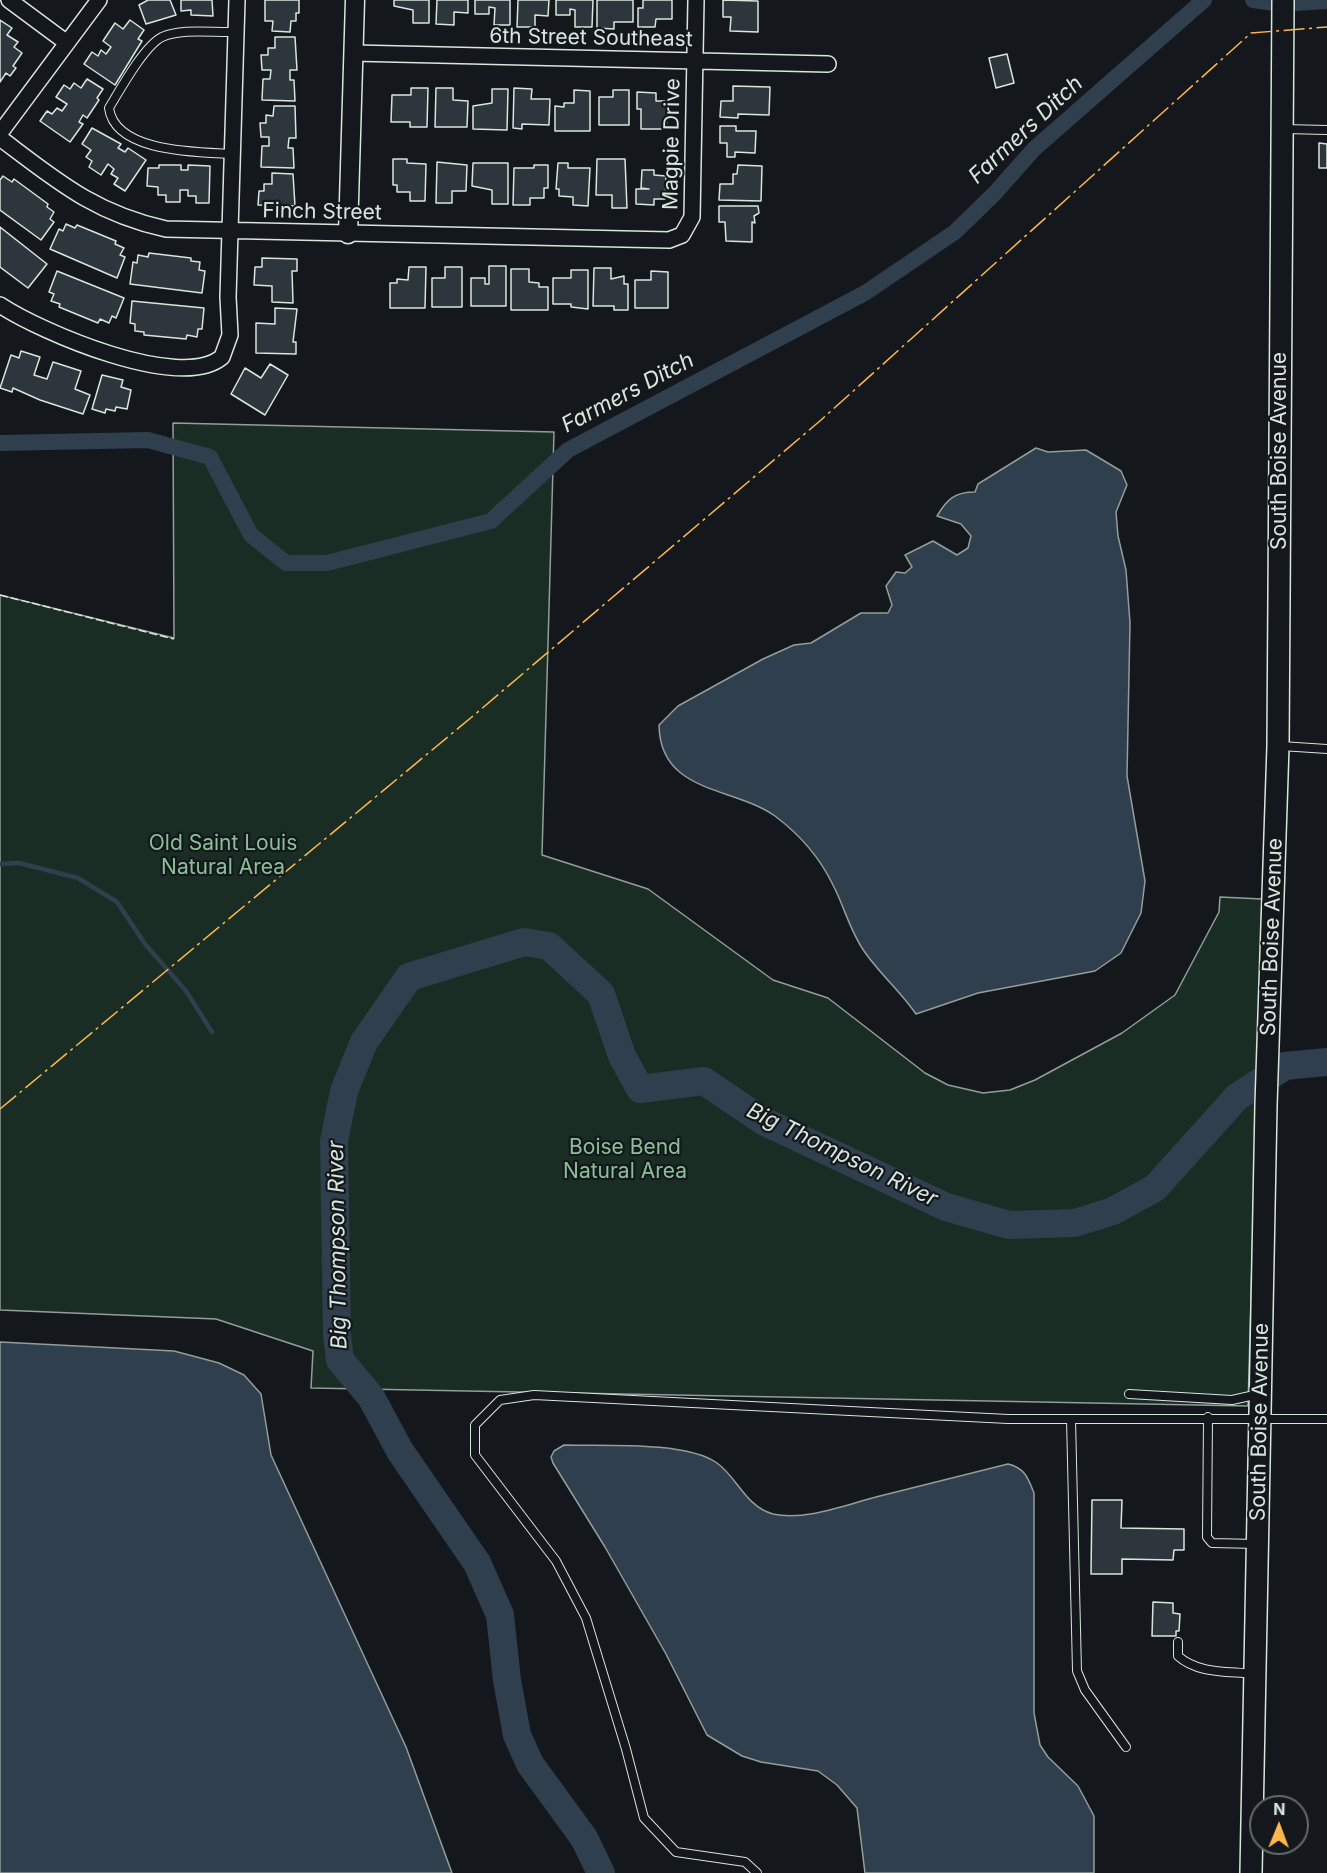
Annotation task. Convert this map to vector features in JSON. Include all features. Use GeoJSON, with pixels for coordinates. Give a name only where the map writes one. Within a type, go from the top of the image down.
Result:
{"type":"FeatureCollection","features":[{"type":"Feature","properties":{"kind":"main road","name":"South Boise Avenue"},"geometry":{"type":"LineString","coordinates":[[1251,1873],[1266,1105],[1278,746],[1283,0]]}},
{"type":"Feature","properties":{"kind":"street"},"geometry":{"type":"LineString","coordinates":[[9,0],[67,43]]}},
{"type":"Feature","properties":{"kind":"street"},"geometry":{"type":"LineString","coordinates":[[0,133],[99,0]]}},
{"type":"Feature","properties":{"kind":"street"},"geometry":{"type":"LineString","coordinates":[[0,305],[36,327],[74,343],[117,356],[183,367],[206,367],[222,357],[230,336],[228,297],[237,0]]}},
{"type":"Feature","properties":{"kind":"street"},"geometry":{"type":"LineString","coordinates":[[348,234],[355,0]]}},
{"type":"Feature","properties":{"kind":"street","name":"Magpie Drive"},"geometry":{"type":"LineString","coordinates":[[669,240],[682,235],[692,218],[696,0]]}},
{"type":"Feature","properties":{"kind":"street","name":"6th Street Southeast"},"geometry":{"type":"LineString","coordinates":[[353,53],[828,64]]}},
{"type":"Feature","properties":{"kind":"street","name":"Finch Street"},"geometry":{"type":"LineString","coordinates":[[0,138],[76,195],[106,211],[134,222],[166,229],[669,240]]}},
{"type":"Feature","properties":{"kind":"lane"},"geometry":{"type":"LineString","coordinates":[[233,154],[164,149],[134,138],[117,127],[110,118],[109,108],[150,48],[161,38],[178,34],[236,32]]}},
{"type":"Feature","properties":{"kind":"lane"},"geometry":{"type":"LineString","coordinates":[[1282,129],[1327,130]]}},
{"type":"Feature","properties":{"kind":"lane"},"geometry":{"type":"LineString","coordinates":[[1278,746],[1327,749]]}},
{"type":"Feature","properties":{"kind":"lane"},"geometry":{"type":"LineString","coordinates":[[1129,1394],[1232,1400],[1260,1394]]}},
{"type":"Feature","properties":{"kind":"lane"},"geometry":{"type":"LineString","coordinates":[[757,1873],[745,1862],[676,1851],[644,1818],[626,1749],[586,1618],[556,1561],[475,1455],[476,1425],[500,1400],[534,1395],[1008,1419],[1260,1417],[1327,1419]]}},
{"type":"Feature","properties":{"kind":"lane"},"geometry":{"type":"LineString","coordinates":[[1208,1417],[1207,1538],[1212,1543],[1257,1545]]}},
{"type":"Feature","properties":{"kind":"lane"},"geometry":{"type":"LineString","coordinates":[[1071,1419],[1077,1671],[1085,1690],[1126,1747]]}},
{"type":"Feature","properties":{"kind":"lane"},"geometry":{"type":"LineString","coordinates":[[1178,1642],[1178,1656],[1197,1669],[1255,1675]]}},
{"type":"Feature","properties":{"kind":"green space"},"geometry":{"type":"Polygon","coordinates":[[[173,423],[554,432],[542,855],[648,889],[773,980],[828,998],[925,1073],[948,1085],[983,1093],[1010,1090],[1035,1080],[1122,1033],[1175,995],[1219,912],[1220,897],[1262,899],[1248,1406],[311,1388],[313,1351],[216,1319],[0,1310],[0,595],[174,638],[173,423]]]}},
{"type":"Feature","properties":{"kind":"water"},"geometry":{"type":"Polygon","coordinates":[[[1036,448],[1048,452],[1086,450],[1121,471],[1127,485],[1116,512],[1118,536],[1126,570],[1130,623],[1127,776],[1145,881],[1141,913],[1121,953],[1095,971],[978,993],[916,1014],[864,951],[828,875],[808,847],[775,816],[758,806],[702,785],[685,776],[672,764],[663,747],[659,725],[678,706],[763,659],[794,645],[811,643],[861,613],[888,613],[892,605],[886,586],[896,572],[905,573],[912,567],[905,555],[933,541],[957,555],[968,548],[971,536],[961,524],[937,516],[944,505],[957,495],[975,492],[978,484],[1036,448]]]}},
{"type":"Feature","properties":{"kind":"water"},"geometry":{"type":"Polygon","coordinates":[[[0,1342],[174,1351],[219,1363],[244,1375],[261,1394],[271,1455],[406,1747],[452,1873],[0,1873],[0,1342]]]}},
{"type":"Feature","properties":{"kind":"water"},"geometry":{"type":"Polygon","coordinates":[[[564,1445],[644,1446],[686,1451],[703,1456],[724,1469],[756,1505],[773,1514],[785,1516],[825,1511],[1008,1464],[1022,1471],[1028,1478],[1034,1493],[1034,1713],[1040,1745],[1048,1757],[1078,1786],[1094,1816],[1094,1873],[865,1873],[857,1808],[837,1785],[818,1771],[761,1762],[742,1756],[707,1735],[666,1654],[605,1547],[553,1463],[551,1457],[554,1451],[564,1445]]]}},
{"type":"Feature","properties":{"kind":"building"},"geometry":{"type":"Polygon","coordinates":[[[148,0],[170,0],[176,15],[146,24],[139,5],[148,0]]]}},
{"type":"Feature","properties":{"kind":"building"},"geometry":{"type":"Polygon","coordinates":[[[181,0],[212,0],[213,16],[191,15],[191,10],[181,11],[181,0]]]}},
{"type":"Feature","properties":{"kind":"building"},"geometry":{"type":"Polygon","coordinates":[[[265,0],[299,0],[299,13],[296,13],[296,21],[291,21],[290,32],[272,31],[273,21],[265,21],[265,0]]]}},
{"type":"Feature","properties":{"kind":"building"},"geometry":{"type":"Polygon","coordinates":[[[394,0],[429,0],[429,23],[413,23],[413,10],[394,6],[394,0]]]}},
{"type":"Feature","properties":{"kind":"building"},"geometry":{"type":"Polygon","coordinates":[[[437,0],[468,0],[468,13],[454,12],[454,25],[436,24],[437,0]]]}},
{"type":"Feature","properties":{"kind":"building"},"geometry":{"type":"Polygon","coordinates":[[[475,0],[510,0],[510,25],[494,25],[495,8],[489,7],[489,14],[475,14],[475,0]]]}},
{"type":"Feature","properties":{"kind":"building"},"geometry":{"type":"Polygon","coordinates":[[[518,0],[549,0],[548,16],[535,15],[535,27],[517,27],[518,0]]]}},
{"type":"Feature","properties":{"kind":"building"},"geometry":{"type":"Polygon","coordinates":[[[556,0],[593,0],[592,27],[575,27],[575,10],[570,9],[570,15],[556,15],[556,0]]]}},
{"type":"Feature","properties":{"kind":"building"},"geometry":{"type":"Polygon","coordinates":[[[597,0],[633,0],[633,22],[614,22],[614,29],[597,28],[597,0]]]}},
{"type":"Feature","properties":{"kind":"building"},"geometry":{"type":"Polygon","coordinates":[[[643,0],[672,0],[672,19],[656,19],[655,27],[638,27],[638,8],[643,8],[643,0]]]}},
{"type":"Feature","properties":{"kind":"building"},"geometry":{"type":"Polygon","coordinates":[[[723,0],[758,1],[758,32],[730,31],[731,17],[723,17],[723,0]]]}},
{"type":"Feature","properties":{"kind":"building"},"geometry":{"type":"Polygon","coordinates":[[[0,20],[12,28],[7,35],[18,42],[14,47],[22,53],[13,66],[16,68],[10,76],[6,73],[0,82],[0,20]]]}},
{"type":"Feature","properties":{"kind":"building"},"geometry":{"type":"Polygon","coordinates":[[[130,20],[144,30],[138,39],[142,41],[115,85],[84,64],[92,52],[98,56],[101,50],[106,54],[111,47],[103,41],[115,23],[123,29],[130,20]]]}},
{"type":"Feature","properties":{"kind":"building"},"geometry":{"type":"Polygon","coordinates":[[[275,37],[295,37],[297,70],[290,70],[290,80],[294,80],[295,101],[262,100],[263,79],[270,79],[271,70],[262,70],[261,55],[268,55],[268,48],[275,48],[275,37]]]}},
{"type":"Feature","properties":{"kind":"building"},"geometry":{"type":"Polygon","coordinates":[[[1007,54],[1014,83],[996,88],[989,58],[1007,54]]]}},
{"type":"Feature","properties":{"kind":"building"},"geometry":{"type":"Polygon","coordinates":[[[87,79],[103,89],[97,98],[99,100],[87,118],[83,115],[79,122],[83,124],[70,142],[40,121],[47,111],[52,114],[57,108],[62,111],[67,104],[56,97],[64,85],[70,89],[74,83],[81,88],[87,79]]]}},
{"type":"Feature","properties":{"kind":"building"},"geometry":{"type":"Polygon","coordinates":[[[733,86],[770,87],[769,115],[738,114],[738,118],[720,117],[721,101],[733,101],[733,86]]]}},
{"type":"Feature","properties":{"kind":"building"},"geometry":{"type":"Polygon","coordinates":[[[411,88],[428,88],[427,127],[410,127],[410,122],[391,122],[392,95],[411,95],[411,88]]]}},
{"type":"Feature","properties":{"kind":"building"},"geometry":{"type":"Polygon","coordinates":[[[436,88],[453,88],[453,100],[468,101],[467,127],[435,127],[436,88]]]}},
{"type":"Feature","properties":{"kind":"building"},"geometry":{"type":"Polygon","coordinates":[[[514,88],[532,89],[531,99],[550,99],[549,125],[522,124],[522,129],[513,128],[514,88]]]}},
{"type":"Feature","properties":{"kind":"building"},"geometry":{"type":"Polygon","coordinates":[[[492,89],[508,89],[507,130],[473,129],[473,106],[492,103],[492,89]]]}},
{"type":"Feature","properties":{"kind":"building"},"geometry":{"type":"Polygon","coordinates":[[[574,90],[590,91],[590,131],[555,131],[555,106],[564,107],[564,103],[574,103],[574,90]]]}},
{"type":"Feature","properties":{"kind":"building"},"geometry":{"type":"Polygon","coordinates":[[[613,90],[629,90],[629,125],[599,125],[599,97],[613,97],[613,90]]]}},
{"type":"Feature","properties":{"kind":"building"},"geometry":{"type":"Polygon","coordinates":[[[637,92],[656,93],[656,101],[669,101],[666,129],[641,129],[641,109],[637,109],[637,92]]]}},
{"type":"Feature","properties":{"kind":"building"},"geometry":{"type":"Polygon","coordinates":[[[274,106],[295,106],[296,138],[289,138],[288,148],[293,148],[294,168],[261,167],[262,146],[269,146],[269,137],[261,137],[260,123],[266,123],[266,115],[273,116],[274,106]]]}},
{"type":"Feature","properties":{"kind":"building"},"geometry":{"type":"Polygon","coordinates":[[[720,126],[736,126],[736,131],[756,131],[755,153],[735,152],[735,157],[727,157],[727,143],[720,143],[720,126]]]}},
{"type":"Feature","properties":{"kind":"building"},"geometry":{"type":"Polygon","coordinates":[[[92,128],[121,144],[118,148],[125,152],[128,148],[146,160],[125,191],[114,184],[118,178],[111,174],[114,169],[108,164],[101,175],[89,167],[92,161],[86,157],[91,150],[82,144],[92,128]]]}},
{"type":"Feature","properties":{"kind":"building"},"geometry":{"type":"Polygon","coordinates":[[[1319,143],[1327,144],[1327,168],[1319,168],[1319,143]]]}},
{"type":"Feature","properties":{"kind":"building"},"geometry":{"type":"Polygon","coordinates":[[[393,159],[407,159],[407,163],[426,164],[425,201],[410,201],[410,192],[397,192],[397,185],[393,185],[393,159]]]}},
{"type":"Feature","properties":{"kind":"building"},"geometry":{"type":"Polygon","coordinates":[[[597,159],[625,159],[627,208],[612,208],[612,195],[596,195],[597,159]]]}},
{"type":"Feature","properties":{"kind":"building"},"geometry":{"type":"Polygon","coordinates":[[[437,162],[467,165],[466,191],[452,191],[452,203],[436,203],[437,162]]]}},
{"type":"Feature","properties":{"kind":"building"},"geometry":{"type":"Polygon","coordinates":[[[473,163],[508,163],[508,204],[492,204],[492,190],[472,186],[473,163]]]}},
{"type":"Feature","properties":{"kind":"building"},"geometry":{"type":"Polygon","coordinates":[[[558,163],[568,163],[568,168],[590,168],[588,206],[573,205],[573,197],[559,196],[559,189],[556,189],[558,163]]]}},
{"type":"Feature","properties":{"kind":"building"},"geometry":{"type":"Polygon","coordinates":[[[159,165],[181,165],[181,170],[188,170],[188,165],[210,166],[209,203],[196,203],[196,196],[188,196],[188,190],[180,190],[180,202],[166,202],[166,195],[158,195],[158,187],[147,186],[148,168],[159,168],[159,165]]]}},
{"type":"Feature","properties":{"kind":"building"},"geometry":{"type":"Polygon","coordinates":[[[534,165],[548,165],[548,188],[544,188],[544,198],[530,198],[530,205],[513,205],[514,168],[534,168],[534,165]]]}},
{"type":"Feature","properties":{"kind":"building"},"geometry":{"type":"Polygon","coordinates":[[[738,165],[762,166],[761,201],[719,200],[720,184],[733,184],[733,174],[737,174],[738,165]]]}},
{"type":"Feature","properties":{"kind":"building"},"geometry":{"type":"Polygon","coordinates":[[[642,170],[654,170],[654,175],[666,176],[665,199],[654,199],[654,205],[636,204],[636,189],[649,189],[641,188],[642,170]]]}},
{"type":"Feature","properties":{"kind":"building"},"geometry":{"type":"Polygon","coordinates":[[[272,173],[293,174],[295,206],[258,205],[259,191],[264,191],[264,184],[272,184],[272,173]]]}},
{"type":"Feature","properties":{"kind":"building"},"geometry":{"type":"Polygon","coordinates":[[[3,176],[12,182],[14,179],[48,204],[47,207],[54,212],[50,219],[54,222],[41,240],[0,210],[0,180],[3,176]]]}},
{"type":"Feature","properties":{"kind":"building"},"geometry":{"type":"Polygon","coordinates":[[[719,206],[758,206],[759,213],[754,216],[755,223],[752,222],[752,242],[726,241],[725,222],[719,222],[719,206]]]}},
{"type":"Feature","properties":{"kind":"building"},"geometry":{"type":"Polygon","coordinates":[[[66,224],[75,228],[77,225],[116,241],[115,244],[124,248],[120,255],[125,257],[117,278],[50,249],[59,229],[63,231],[66,224]]]}},
{"type":"Feature","properties":{"kind":"building"},"geometry":{"type":"Polygon","coordinates":[[[0,227],[47,264],[28,288],[0,267],[0,227]]]}},
{"type":"Feature","properties":{"kind":"building"},"geometry":{"type":"Polygon","coordinates":[[[149,253],[191,258],[191,261],[200,262],[199,270],[205,271],[202,293],[130,284],[133,262],[137,263],[138,255],[148,257],[149,253]]]}},
{"type":"Feature","properties":{"kind":"building"},"geometry":{"type":"Polygon","coordinates":[[[262,258],[297,259],[297,271],[292,271],[293,303],[272,302],[272,286],[254,285],[255,267],[262,267],[262,258]]]}},
{"type":"Feature","properties":{"kind":"building"},"geometry":{"type":"Polygon","coordinates":[[[489,266],[506,266],[506,306],[471,306],[471,278],[485,278],[485,284],[489,284],[489,266]]]}},
{"type":"Feature","properties":{"kind":"building"},"geometry":{"type":"Polygon","coordinates":[[[409,267],[426,267],[425,308],[390,308],[390,283],[397,283],[397,279],[408,280],[409,267]]]}},
{"type":"Feature","properties":{"kind":"building"},"geometry":{"type":"Polygon","coordinates":[[[445,267],[462,267],[462,307],[432,307],[432,278],[445,278],[445,267]]]}},
{"type":"Feature","properties":{"kind":"building"},"geometry":{"type":"Polygon","coordinates":[[[594,268],[611,268],[611,279],[624,276],[624,284],[628,284],[628,310],[614,310],[614,306],[593,306],[594,268]]]}},
{"type":"Feature","properties":{"kind":"building"},"geometry":{"type":"Polygon","coordinates":[[[511,269],[529,269],[529,282],[539,283],[539,287],[548,287],[548,310],[511,310],[511,269]]]}},
{"type":"Feature","properties":{"kind":"building"},"geometry":{"type":"Polygon","coordinates":[[[571,270],[588,270],[588,309],[571,307],[571,304],[553,304],[553,278],[571,278],[571,270]]]}},
{"type":"Feature","properties":{"kind":"building"},"geometry":{"type":"Polygon","coordinates":[[[57,271],[124,298],[116,318],[112,316],[109,323],[100,319],[98,323],[59,307],[60,304],[51,301],[54,294],[49,292],[57,271]]]}},
{"type":"Feature","properties":{"kind":"building"},"geometry":{"type":"Polygon","coordinates":[[[651,271],[668,272],[668,308],[635,308],[635,280],[651,280],[651,271]]]}},
{"type":"Feature","properties":{"kind":"building"},"geometry":{"type":"Polygon","coordinates":[[[132,301],[204,308],[202,329],[198,329],[197,337],[187,335],[186,339],[144,335],[144,332],[135,331],[135,324],[130,323],[132,301]]]}},
{"type":"Feature","properties":{"kind":"building"},"geometry":{"type":"Polygon","coordinates":[[[275,308],[297,309],[293,342],[296,342],[296,354],[256,353],[256,323],[275,324],[275,308]]]}},
{"type":"Feature","properties":{"kind":"building"},"geometry":{"type":"Polygon","coordinates":[[[21,351],[40,357],[34,375],[47,379],[53,362],[81,371],[75,389],[90,395],[83,414],[40,400],[13,388],[12,392],[0,388],[11,355],[19,358],[21,351]]]}},
{"type":"Feature","properties":{"kind":"building"},"geometry":{"type":"Polygon","coordinates":[[[270,364],[288,375],[265,415],[231,394],[245,368],[261,378],[270,364]]]}},
{"type":"Feature","properties":{"kind":"building"},"geometry":{"type":"Polygon","coordinates":[[[102,375],[123,380],[121,387],[131,390],[127,409],[116,407],[115,411],[106,409],[105,413],[92,409],[102,375]]]}},
{"type":"Feature","properties":{"kind":"building"},"geometry":{"type":"Polygon","coordinates":[[[1092,1500],[1122,1500],[1121,1528],[1184,1529],[1184,1550],[1174,1550],[1173,1560],[1122,1559],[1122,1574],[1091,1574],[1092,1500]]]}},
{"type":"Feature","properties":{"kind":"building"},"geometry":{"type":"Polygon","coordinates":[[[1153,1602],[1173,1603],[1173,1613],[1180,1614],[1179,1631],[1176,1631],[1176,1636],[1152,1636],[1153,1602]]]}},
{"type":"Feature","properties":{"kind":"waterway","name":"Farmers Ditch"},"geometry":{"type":"LineString","coordinates":[[0,443],[148,440],[210,457],[251,535],[286,563],[327,563],[491,521],[568,450],[865,293],[955,232],[995,193],[1034,149],[1204,0]]}},
{"type":"Feature","properties":{"kind":"waterway","name":"Farmers Ditch"},"geometry":{"type":"LineString","coordinates":[[1253,0],[1275,3]]}},
{"type":"Feature","properties":{"kind":"waterway","name":"Farmers Ditch"},"geometry":{"type":"LineString","coordinates":[[1296,3],[1327,1]]}},
{"type":"Feature","properties":{"kind":"waterway"},"geometry":{"type":"LineString","coordinates":[[0,864],[19,863],[78,878],[117,902],[145,944],[186,991],[212,1032]]}},
{"type":"Feature","properties":{"kind":"waterway","name":"Big Thompson River"},"geometry":{"type":"LineString","coordinates":[[601,1873],[584,1838],[530,1764],[517,1735],[507,1680],[500,1615],[477,1563],[400,1451],[371,1397],[340,1360],[337,1335],[334,1141],[344,1091],[364,1042],[409,977],[524,942],[549,946],[601,994],[622,1056],[640,1089],[704,1081],[763,1121],[946,1207],[1009,1225],[1075,1223],[1113,1211],[1155,1188],[1237,1097],[1285,1066],[1327,1062]]}},
{"type":"Feature","properties":{"kind":"fence"},"geometry":{"type":"LineString","coordinates":[[0,595],[174,639]]}},
{"type":"Feature","properties":{"kind":"power"},"geometry":{"type":"LineString","coordinates":[[0,1109],[473,716],[821,420],[1251,33],[1327,27]]}},
{"type":"Feature","properties":{"kind":"park label","name":"Old Saint Louis Natural Area"},"geometry":{"type":"Point","coordinates":[223,856]}},
{"type":"Feature","properties":{"kind":"park label","name":"Boise Bend Natural Area"},"geometry":{"type":"Point","coordinates":[625,1160]}}]}
